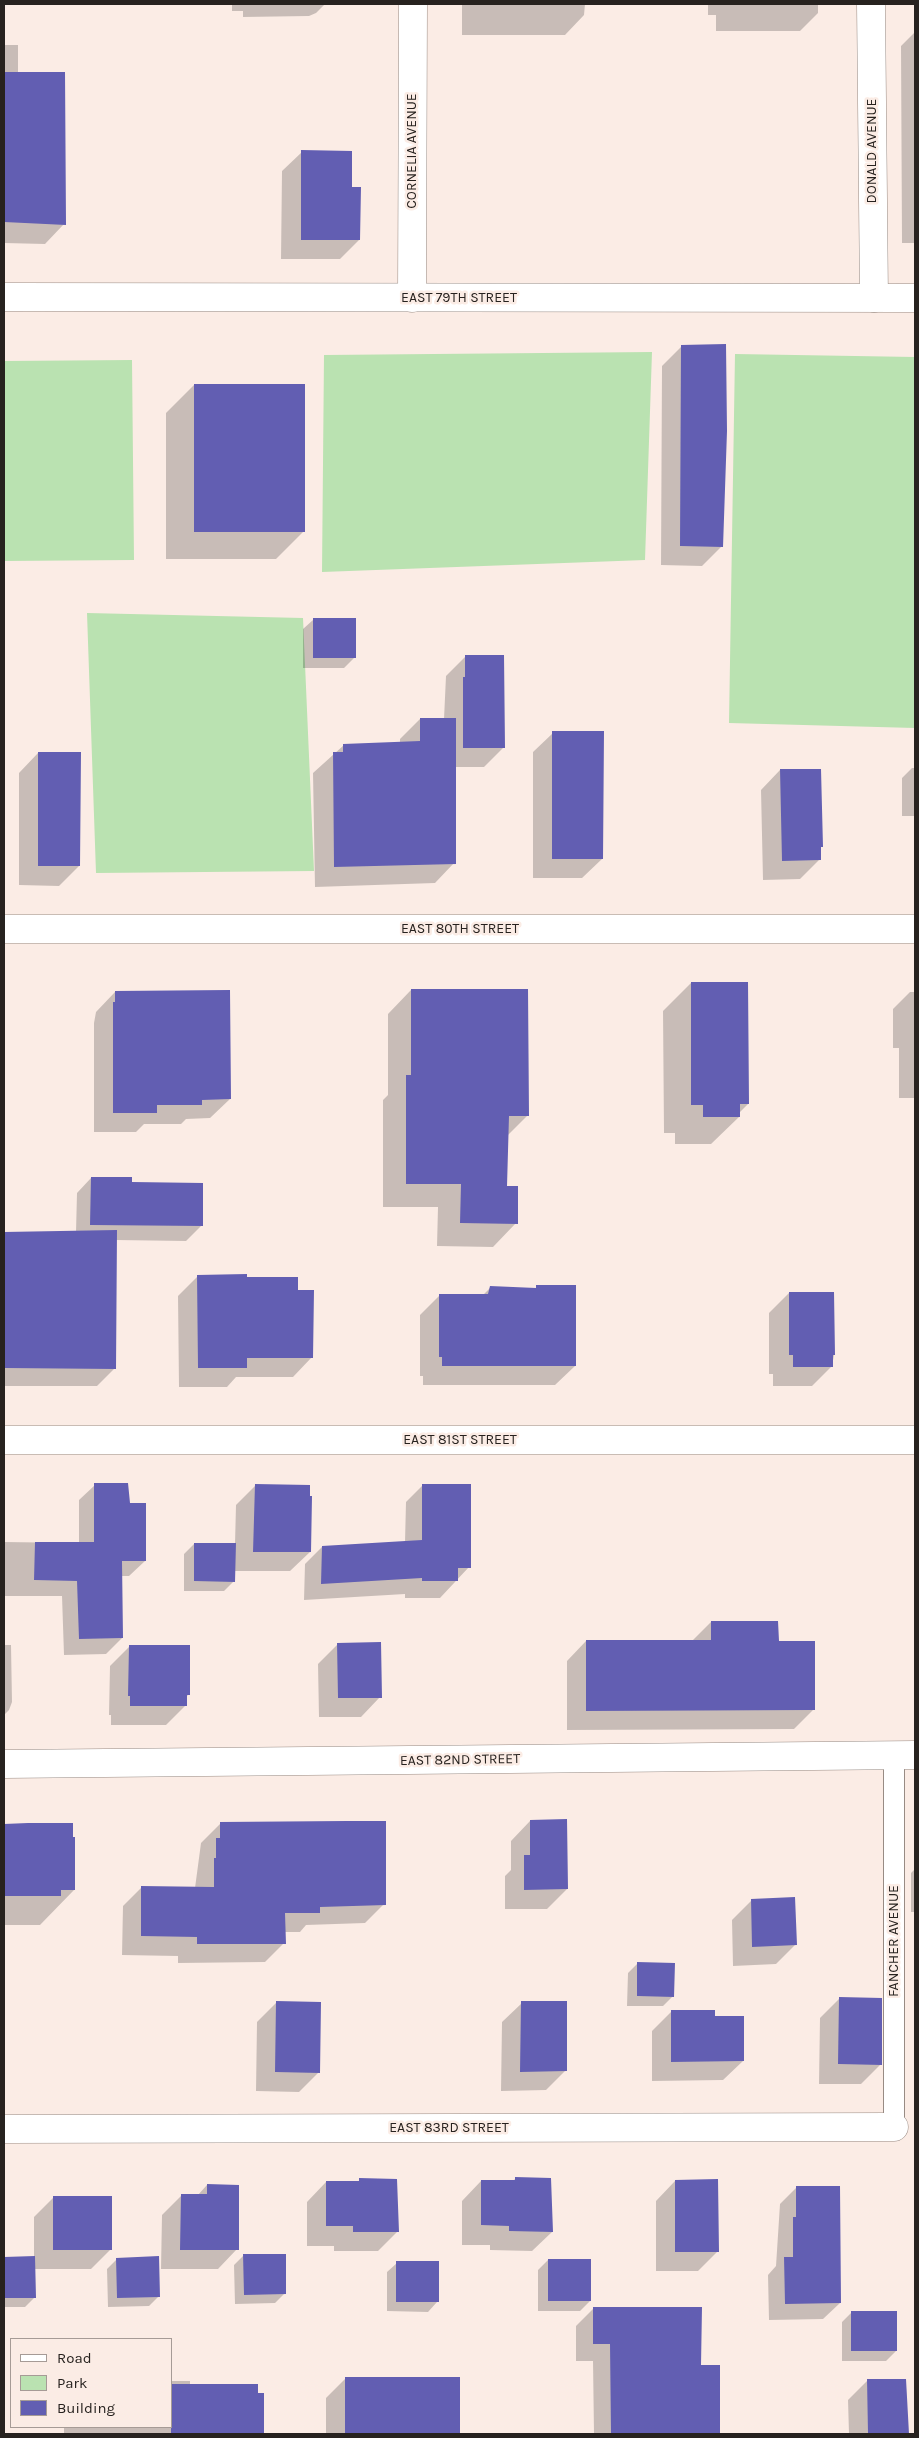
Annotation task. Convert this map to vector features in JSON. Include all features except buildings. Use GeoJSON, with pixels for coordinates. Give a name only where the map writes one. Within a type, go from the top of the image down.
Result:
{"type":"FeatureCollection","features":[{"type":"Feature","properties":{"kind":"street","name":"CORNELIA AVENUE"},"geometry":{"type":"LineString","coordinates":[[412,298],[413,4]]}},
{"type":"Feature","properties":{"kind":"street","name":"DONALD AVENUE"},"geometry":{"type":"LineString","coordinates":[[871,4],[874,298]]}},
{"type":"Feature","properties":{"kind":"street","name":"EAST 79TH STREET"},"geometry":{"type":"LineString","coordinates":[[4,297],[915,298]]}},
{"type":"Feature","properties":{"kind":"street","name":"EAST 80TH STREET"},"geometry":{"type":"LineString","coordinates":[[4,929],[915,929]]}},
{"type":"Feature","properties":{"kind":"street","name":"EAST 81ST STREET"},"geometry":{"type":"LineString","coordinates":[[4,1440],[915,1440]]}},
{"type":"Feature","properties":{"kind":"street","name":"EAST 82ND STREET"},"geometry":{"type":"LineString","coordinates":[[4,1764],[905,1755]]}},
{"type":"Feature","properties":{"kind":"street","name":"EAST 83RD STREET"},"geometry":{"type":"LineString","coordinates":[[4,2129],[894,2127]]}},
{"type":"Feature","properties":{"kind":"lane","name":"FANCHER AVENUE"},"geometry":{"type":"LineString","coordinates":[[894,2127],[905,1755]]}},
{"type":"Feature","properties":{"kind":"green space"},"geometry":{"type":"Polygon","coordinates":[[[652,352],[645,560],[322,572],[324,355],[652,352]]]}},
{"type":"Feature","properties":{"kind":"green space"},"geometry":{"type":"Polygon","coordinates":[[[735,354],[915,357],[915,728],[729,723],[735,354]]]}},
{"type":"Feature","properties":{"kind":"green space"},"geometry":{"type":"Polygon","coordinates":[[[132,360],[134,560],[4,561],[4,361],[132,360]]]}},
{"type":"Feature","properties":{"kind":"green space"},"geometry":{"type":"Polygon","coordinates":[[[87,613],[303,618],[314,871],[96,873],[87,613]]]}}]}
